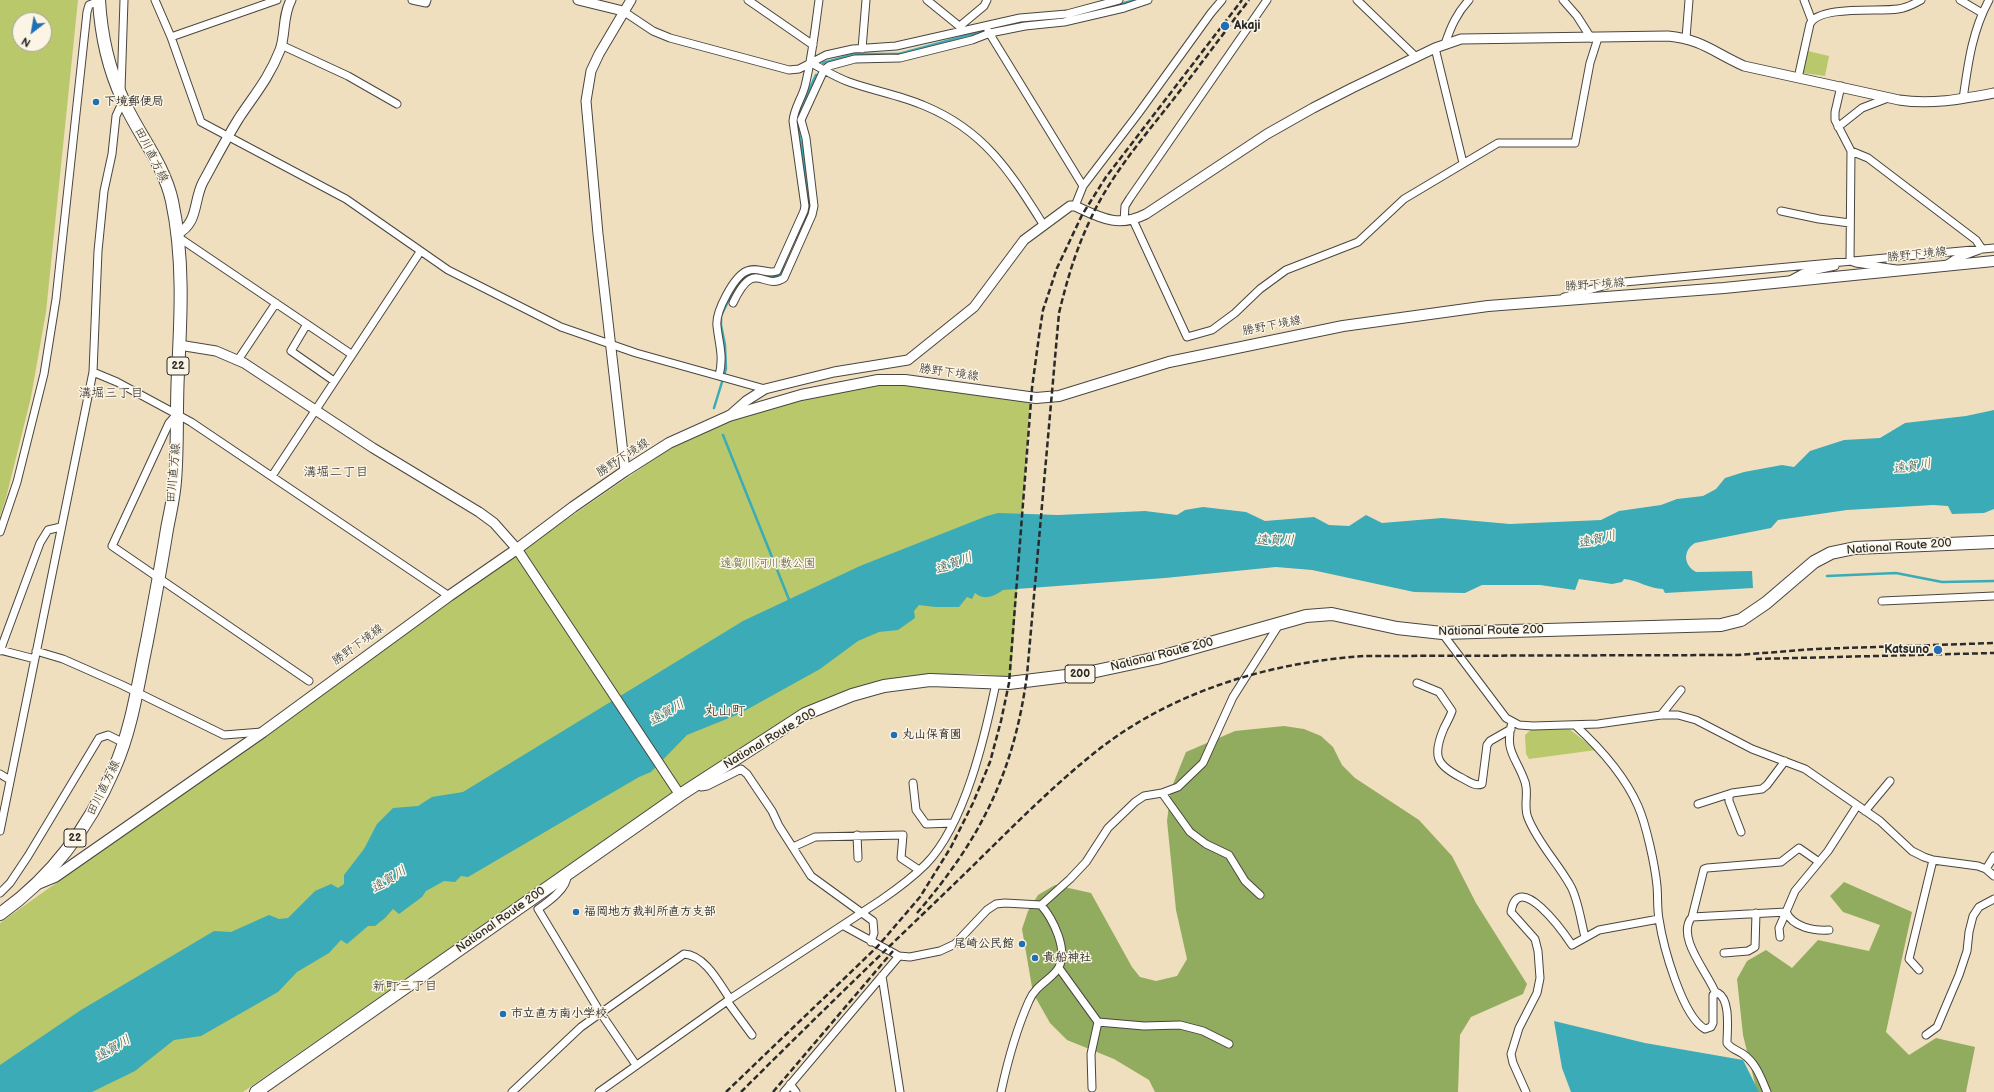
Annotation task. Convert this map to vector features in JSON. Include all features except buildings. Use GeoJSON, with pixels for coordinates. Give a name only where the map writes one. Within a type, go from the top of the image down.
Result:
{"type":"FeatureCollection","features":[{"type":"Feature","properties":{"kind":"main road","name":"田川直方線"},"geometry":{"type":"LineString","coordinates":[[0,914],[38,884],[67,850],[88,819],[115,768],[124,743],[136,693],[159,578],[175,483],[180,272],[172,200],[150,149],[122,98],[108,61],[99,0]]}},
{"type":"Feature","properties":{"kind":"main road","name":"勝野下境線"},"geometry":{"type":"LineString","coordinates":[[38,884],[55,877],[263,732],[449,596],[520,553],[573,507],[625,471],[669,443],[729,416],[801,395],[878,380],[905,380],[1036,398],[1059,396],[1169,362],[1335,327],[1488,306],[1789,281],[1994,261]]}},
{"type":"Feature","properties":{"kind":"main road","name":"National Route 200"},"geometry":{"type":"LineString","coordinates":[[256,1092],[566,874],[678,792],[697,784],[805,714],[852,695],[884,686],[930,680],[1009,683],[1082,674],[1156,658],[1306,616],[1332,614],[1397,628],[1442,633],[1721,625],[1741,620],[1766,603],[1814,562],[1832,553],[1855,548],[1994,542]]}},
{"type":"Feature","properties":{"kind":"street"},"geometry":{"type":"LineString","coordinates":[[0,532],[17,482],[44,374],[56,299],[86,12],[89,5],[99,0]]}},
{"type":"Feature","properties":{"kind":"street"},"geometry":{"type":"LineString","coordinates":[[0,831],[2,808],[10,780],[93,372],[98,251],[104,191],[112,154],[116,116],[122,98],[124,0]]}},
{"type":"Feature","properties":{"kind":"street"},"geometry":{"type":"LineString","coordinates":[[156,0],[171,37],[201,122],[346,199],[420,252],[448,270],[561,327],[636,353],[722,376],[765,390]]}},
{"type":"Feature","properties":{"kind":"street"},"geometry":{"type":"LineString","coordinates":[[291,0],[286,9],[281,44],[262,87],[228,136],[201,186],[192,220],[187,228],[177,236],[351,354]]}},
{"type":"Feature","properties":{"kind":"street"},"geometry":{"type":"LineString","coordinates":[[412,0],[426,3],[426,0]]}},
{"type":"Feature","properties":{"kind":"street"},"geometry":{"type":"LineString","coordinates":[[578,0],[593,2],[623,11],[653,31],[670,38],[789,70],[799,69],[826,56],[862,49],[896,46],[962,28],[985,26],[1020,18],[1067,14],[1119,0]]}},
{"type":"Feature","properties":{"kind":"street"},"geometry":{"type":"LineString","coordinates":[[625,471],[609,343],[586,101],[591,71],[623,11],[631,0]]}},
{"type":"Feature","properties":{"kind":"street"},"geometry":{"type":"LineString","coordinates":[[748,0],[813,45]]}},
{"type":"Feature","properties":{"kind":"street"},"geometry":{"type":"LineString","coordinates":[[733,303],[737,278],[756,268],[774,272],[777,271],[804,211],[804,192],[793,115],[804,90],[813,45],[819,0]]}},
{"type":"Feature","properties":{"kind":"street"},"geometry":{"type":"LineString","coordinates":[[862,49],[866,0]]}},
{"type":"Feature","properties":{"kind":"street"},"geometry":{"type":"LineString","coordinates":[[927,0],[962,28]]}},
{"type":"Feature","properties":{"kind":"street"},"geometry":{"type":"LineString","coordinates":[[962,28],[987,0]]}},
{"type":"Feature","properties":{"kind":"street"},"geometry":{"type":"LineString","coordinates":[[722,376],[721,342],[717,320],[734,290],[750,279],[755,277],[776,281],[784,278],[812,215],[814,206],[806,138],[801,120],[824,70],[829,66],[855,59],[900,58],[972,40],[990,33],[1025,26],[1064,22],[1124,8],[1148,0]]}},
{"type":"Feature","properties":{"kind":"street"},"geometry":{"type":"LineString","coordinates":[[1075,206],[1083,186],[1138,114],[1206,19],[1222,0]]}},
{"type":"Feature","properties":{"kind":"street"},"geometry":{"type":"LineString","coordinates":[[1267,0],[1125,206],[1129,221],[1187,337],[1212,330],[1235,313],[1260,288],[1286,270],[1358,242],[1404,199],[1498,143],[1575,143],[1594,38],[1563,0]]}},
{"type":"Feature","properties":{"kind":"street"},"geometry":{"type":"LineString","coordinates":[[1357,0],[1416,57]]}},
{"type":"Feature","properties":{"kind":"street"},"geometry":{"type":"LineString","coordinates":[[1445,44],[1452,24],[1460,10],[1469,0]]}},
{"type":"Feature","properties":{"kind":"street"},"geometry":{"type":"LineString","coordinates":[[1686,38],[1690,0]]}},
{"type":"Feature","properties":{"kind":"street"},"geometry":{"type":"LineString","coordinates":[[1798,78],[1812,20],[1804,0]]}},
{"type":"Feature","properties":{"kind":"street"},"geometry":{"type":"LineString","coordinates":[[1812,20],[1823,14],[1899,9],[1921,0]]}},
{"type":"Feature","properties":{"kind":"street"},"geometry":{"type":"LineString","coordinates":[[1960,0],[1982,13]]}},
{"type":"Feature","properties":{"kind":"street"},"geometry":{"type":"LineString","coordinates":[[1963,99],[1968,60],[1982,13],[1989,0]]}},
{"type":"Feature","properties":{"kind":"street"},"geometry":{"type":"LineString","coordinates":[[171,37],[273,1]]}},
{"type":"Feature","properties":{"kind":"street"},"geometry":{"type":"LineString","coordinates":[[985,26],[1083,186]]}},
{"type":"Feature","properties":{"kind":"street"},"geometry":{"type":"LineString","coordinates":[[729,416],[746,401],[765,390],[834,372],[908,360],[974,307],[991,287],[1024,240],[1070,206],[1075,206],[1099,217],[1129,221],[1146,214],[1267,134],[1352,88],[1435,48],[1461,39],[1668,36],[1686,38],[1706,45],[1726,58],[1744,66],[1841,86],[1888,98],[1919,103],[1963,99],[1994,93]]}},
{"type":"Feature","properties":{"kind":"street"},"geometry":{"type":"LineString","coordinates":[[281,44],[348,76],[397,104]]}},
{"type":"Feature","properties":{"kind":"street"},"geometry":{"type":"LineString","coordinates":[[1435,48],[1463,163]]}},
{"type":"Feature","properties":{"kind":"street"},"geometry":{"type":"LineString","coordinates":[[810,63],[848,82],[924,106],[952,119],[983,142],[1009,171],[1044,224]]}},
{"type":"Feature","properties":{"kind":"street"},"geometry":{"type":"LineString","coordinates":[[1841,86],[1835,112],[1835,120],[1851,151],[1850,261]]}},
{"type":"Feature","properties":{"kind":"street"},"geometry":{"type":"LineString","coordinates":[[1838,127],[1862,108],[1888,98]]}},
{"type":"Feature","properties":{"kind":"street"},"geometry":{"type":"LineString","coordinates":[[1851,151],[1868,158],[1976,240],[1982,249]]}},
{"type":"Feature","properties":{"kind":"street"},"geometry":{"type":"LineString","coordinates":[[1781,211],[1819,219],[1850,223]]}},
{"type":"Feature","properties":{"kind":"street"},"geometry":{"type":"LineString","coordinates":[[1557,301],[1567,296],[1614,283],[1994,248]]}},
{"type":"Feature","properties":{"kind":"street"},"geometry":{"type":"LineString","coordinates":[[1944,266],[1955,259],[1982,249]]}},
{"type":"Feature","properties":{"kind":"street"},"geometry":{"type":"LineString","coordinates":[[272,476],[351,354],[420,252]]}},
{"type":"Feature","properties":{"kind":"street"},"geometry":{"type":"LineString","coordinates":[[1850,261],[1902,270]]}},
{"type":"Feature","properties":{"kind":"street"},"geometry":{"type":"LineString","coordinates":[[1789,281],[1803,273],[1834,267],[1842,262]]}},
{"type":"Feature","properties":{"kind":"street"},"geometry":{"type":"LineString","coordinates":[[238,360],[276,303]]}},
{"type":"Feature","properties":{"kind":"street"},"geometry":{"type":"LineString","coordinates":[[307,324],[291,351],[334,381]]}},
{"type":"Feature","properties":{"kind":"street"},"geometry":{"type":"LineString","coordinates":[[179,345],[216,351],[238,360],[314,410],[479,512],[494,523],[520,553],[678,792]]}},
{"type":"Feature","properties":{"kind":"street"},"geometry":{"type":"LineString","coordinates":[[93,372],[117,382],[177,413],[449,596]]}},
{"type":"Feature","properties":{"kind":"street"},"geometry":{"type":"LineString","coordinates":[[177,413],[169,423],[112,546],[310,681]]}},
{"type":"Feature","properties":{"kind":"street"},"geometry":{"type":"LineString","coordinates":[[61,527],[48,530],[40,543],[0,650],[63,659],[224,735],[263,732]]}},
{"type":"Feature","properties":{"kind":"street"},"geometry":{"type":"LineString","coordinates":[[1882,601],[1994,596]]}},
{"type":"Feature","properties":{"kind":"street"},"geometry":{"type":"LineString","coordinates":[[844,926],[870,942],[899,956],[910,957],[940,951],[955,944],[986,910],[996,904],[1041,905],[1070,879],[1086,862],[1114,821],[1144,796],[1162,793],[1178,787],[1203,763],[1210,751],[1233,697],[1280,623]]}},
{"type":"Feature","properties":{"kind":"street"},"geometry":{"type":"LineString","coordinates":[[1442,633],[1512,726],[1509,748],[1525,783],[1525,808],[1528,818],[1546,851],[1571,886],[1585,937]]}},
{"type":"Feature","properties":{"kind":"street"},"geometry":{"type":"LineString","coordinates":[[1417,682],[1439,692],[1452,711],[1444,729],[1438,757],[1441,765],[1453,774],[1475,784],[1482,784],[1487,745],[1490,741],[1512,726],[1598,724],[1660,715],[1678,715],[1696,720],[1752,749],[1805,769],[1880,821],[1912,850],[1933,860],[1978,866],[1991,872],[1994,856]]}},
{"type":"Feature","properties":{"kind":"street"},"geometry":{"type":"LineString","coordinates":[[599,1092],[636,1064],[729,1000],[844,926],[902,885],[927,863],[947,835],[962,805],[988,725],[996,683]]}},
{"type":"Feature","properties":{"kind":"street"},"geometry":{"type":"LineString","coordinates":[[1660,715],[1681,690]]}},
{"type":"Feature","properties":{"kind":"street"},"geometry":{"type":"LineString","coordinates":[[1574,725],[1601,748],[1627,785],[1638,806],[1657,884],[1659,919],[1670,965],[1690,1014],[1699,1026],[1705,1029],[1711,1028],[1713,1023],[1712,1001],[1713,995],[1716,994]]}},
{"type":"Feature","properties":{"kind":"street"},"geometry":{"type":"LineString","coordinates":[[0,894],[10,883],[28,856],[99,738],[108,735],[124,743]]}},
{"type":"Feature","properties":{"kind":"street"},"geometry":{"type":"LineString","coordinates":[[1698,804],[1732,793],[1762,789],[1767,785],[1785,761]]}},
{"type":"Feature","properties":{"kind":"street"},"geometry":{"type":"LineString","coordinates":[[697,784],[701,787],[707,786],[741,769],[747,774],[772,811],[779,826],[811,876],[873,921],[874,933],[870,942]]}},
{"type":"Feature","properties":{"kind":"street"},"geometry":{"type":"LineString","coordinates":[[0,774],[10,780]]}},
{"type":"Feature","properties":{"kind":"street"},"geometry":{"type":"LineString","coordinates":[[1865,810],[1890,781]]}},
{"type":"Feature","properties":{"kind":"street"},"geometry":{"type":"LineString","coordinates":[[913,783],[916,810],[926,824],[953,823]]}},
{"type":"Feature","properties":{"kind":"street"},"geometry":{"type":"LineString","coordinates":[[1162,793],[1190,832],[1206,844],[1229,855],[1245,881],[1260,895]]}},
{"type":"Feature","properties":{"kind":"street"},"geometry":{"type":"LineString","coordinates":[[1732,793],[1729,796],[1729,801],[1741,832]]}},
{"type":"Feature","properties":{"kind":"street"},"geometry":{"type":"LineString","coordinates":[[1780,937],[1779,928],[1795,891],[1819,862],[1857,806]]}},
{"type":"Feature","properties":{"kind":"street"},"geometry":{"type":"LineString","coordinates":[[793,847],[815,838],[856,835],[903,835],[901,858],[919,870]]}},
{"type":"Feature","properties":{"kind":"street"},"geometry":{"type":"LineString","coordinates":[[856,835],[858,858]]}},
{"type":"Feature","properties":{"kind":"street"},"geometry":{"type":"LineString","coordinates":[[1767,1092],[1755,1066],[1744,1054],[1730,1047],[1727,1043],[1726,1006],[1721,995],[1716,994],[1708,976],[1694,957],[1687,923],[1692,917],[1704,870],[1707,868],[1781,862],[1799,848],[1819,862]]}},
{"type":"Feature","properties":{"kind":"street"},"geometry":{"type":"LineString","coordinates":[[1919,970],[1909,959],[1933,860]]}},
{"type":"Feature","properties":{"kind":"street"},"geometry":{"type":"LineString","coordinates":[[566,874],[566,882],[538,909],[600,1012],[636,1064]]}},
{"type":"Feature","properties":{"kind":"street"},"geometry":{"type":"LineString","coordinates":[[1526,1092],[1513,1063],[1511,1054],[1519,1028],[1537,993],[1540,978],[1538,951],[1535,939],[1511,912],[1512,904],[1516,899],[1523,897],[1531,899],[1557,922],[1572,945],[1599,930],[1659,919]]}},
{"type":"Feature","properties":{"kind":"street"},"geometry":{"type":"LineString","coordinates":[[1926,1035],[1937,1028],[1959,975],[1967,951],[1969,932],[1973,916],[1979,907],[1994,899]]}},
{"type":"Feature","properties":{"kind":"street"},"geometry":{"type":"LineString","coordinates":[[1001,1092],[1006,1068],[1029,1000],[1036,988],[1059,968],[1062,956],[1058,935],[1049,914],[1041,905]]}},
{"type":"Feature","properties":{"kind":"street"},"geometry":{"type":"LineString","coordinates":[[1692,917],[1786,912]]}},
{"type":"Feature","properties":{"kind":"street"},"geometry":{"type":"LineString","coordinates":[[1786,912],[1789,918],[1801,925],[1820,930],[1829,930]]}},
{"type":"Feature","properties":{"kind":"street"},"geometry":{"type":"LineString","coordinates":[[1724,953],[1748,951],[1755,947],[1756,913]]}},
{"type":"Feature","properties":{"kind":"street"},"geometry":{"type":"LineString","coordinates":[[512,1092],[581,1027],[600,1012],[684,954],[695,956],[708,968],[752,1035]]}},
{"type":"Feature","properties":{"kind":"street"},"geometry":{"type":"LineString","coordinates":[[784,1092],[899,956]]}},
{"type":"Feature","properties":{"kind":"street"},"geometry":{"type":"LineString","coordinates":[[1059,968],[1098,1022],[1091,1054],[1092,1088]]}},
{"type":"Feature","properties":{"kind":"street"},"geometry":{"type":"LineString","coordinates":[[882,976],[900,1092]]}},
{"type":"Feature","properties":{"kind":"street"},"geometry":{"type":"LineString","coordinates":[[1098,1022],[1144,1026],[1180,1025],[1203,1031],[1229,1044]]}},
{"type":"Feature","properties":{"kind":"street"},"geometry":{"type":"LineString","coordinates":[[790,1084],[796,1092]]}},
{"type":"Feature","properties":{"kind":"green space"},"geometry":{"type":"Polygon","coordinates":[[[0,0],[78,0],[46,312],[31,397],[6,498],[0,516],[0,0]]]}},
{"type":"Feature","properties":{"kind":"green space"},"geometry":{"type":"Polygon","coordinates":[[[1808,51],[1829,56],[1825,76],[1803,73],[1808,51]]]}},
{"type":"Feature","properties":{"kind":"green space","name":"遠賀川河川敷公園"},"geometry":{"type":"Polygon","coordinates":[[[877,385],[912,385],[1030,402],[1011,677],[980,674],[933,674],[882,681],[842,692],[805,709],[670,795],[243,1092],[0,1092],[0,923],[535,541],[672,447],[715,426],[804,398],[877,385]]]}},
{"type":"Feature","properties":{"kind":"green space"},"geometry":{"type":"Polygon","coordinates":[[[1284,726],[1304,729],[1321,736],[1333,747],[1342,765],[1355,778],[1419,820],[1452,856],[1476,903],[1527,984],[1523,994],[1471,1017],[1460,1035],[1458,1092],[1155,1092],[1149,1080],[1114,1059],[1067,1040],[1050,1023],[1033,993],[1022,929],[1028,911],[1038,895],[1055,885],[1091,893],[1132,967],[1140,977],[1156,981],[1177,976],[1187,959],[1176,910],[1167,821],[1171,789],[1186,752],[1235,731],[1284,726]]]}},
{"type":"Feature","properties":{"kind":"green space"},"geometry":{"type":"Polygon","coordinates":[[[1568,728],[1596,750],[1529,759],[1526,754],[1525,735],[1532,729],[1568,728]]]}},
{"type":"Feature","properties":{"kind":"green space"},"geometry":{"type":"Polygon","coordinates":[[[1844,882],[1912,912],[1886,1032],[1909,1055],[1936,1038],[1975,1047],[1966,1092],[1757,1092],[1743,1035],[1737,979],[1747,961],[1766,950],[1792,968],[1818,940],[1869,951],[1880,925],[1843,912],[1830,896],[1844,882]]]}},
{"type":"Feature","properties":{"kind":"water","name":"遠賀川"},"geometry":{"type":"Polygon","coordinates":[[[1994,410],[1994,509],[1984,513],[1952,514],[1948,506],[1933,505],[1847,510],[1778,520],[1771,528],[1695,543],[1688,550],[1686,558],[1687,562],[1696,572],[1752,571],[1753,588],[1665,593],[1663,589],[1653,588],[1624,579],[1622,582],[1612,584],[1579,579],[1575,590],[1540,585],[1482,585],[1465,593],[1414,592],[1312,570],[1276,567],[1165,578],[1003,590],[989,597],[982,597],[975,593],[972,599],[967,597],[959,607],[919,605],[914,611],[915,618],[898,630],[879,632],[858,641],[820,669],[739,714],[687,735],[651,772],[639,777],[468,877],[461,876],[455,882],[444,881],[426,891],[422,897],[399,914],[393,909],[375,926],[368,926],[347,944],[341,940],[329,953],[297,972],[278,992],[201,1036],[174,1040],[135,1071],[92,1092],[0,1092],[0,1065],[81,1010],[214,931],[231,932],[269,915],[279,919],[288,918],[315,891],[331,884],[338,888],[344,884],[344,875],[364,849],[377,824],[393,808],[418,806],[432,797],[463,792],[743,621],[860,566],[987,516],[998,513],[1058,515],[1145,511],[1177,515],[1185,510],[1203,507],[1246,512],[1265,521],[1314,517],[1329,525],[1349,526],[1366,515],[1382,523],[1442,518],[1510,524],[1601,520],[1619,511],[1661,505],[1677,499],[1703,496],[1716,489],[1725,478],[1744,472],[1782,465],[1794,467],[1810,451],[1844,440],[1880,438],[1905,423],[1966,416],[1994,410]]]}},
{"type":"Feature","properties":{"kind":"water"},"geometry":{"type":"Polygon","coordinates":[[[1554,1021],[1645,1043],[1743,1060],[1759,1092],[1571,1092],[1562,1068],[1554,1021]]]}},
{"type":"Feature","properties":{"kind":"waterway"},"geometry":{"type":"LineString","coordinates":[[1082,13],[1136,0]]}},
{"type":"Feature","properties":{"kind":"waterway"},"geometry":{"type":"LineString","coordinates":[[993,28],[1056,18]]}},
{"type":"Feature","properties":{"kind":"waterway"},"geometry":{"type":"LineString","coordinates":[[823,63],[855,54],[899,54],[980,32]]}},
{"type":"Feature","properties":{"kind":"waterway"},"geometry":{"type":"LineString","coordinates":[[798,113],[816,75]]}},
{"type":"Feature","properties":{"kind":"waterway"},"geometry":{"type":"LineString","coordinates":[[796,119],[802,148],[809,210],[801,225]]}},
{"type":"Feature","properties":{"kind":"waterway"},"geometry":{"type":"LineString","coordinates":[[766,275],[774,277],[780,274],[785,261]]}},
{"type":"Feature","properties":{"kind":"waterway"},"geometry":{"type":"LineString","coordinates":[[714,408],[726,369],[725,345],[721,325],[721,316],[736,285],[748,274]]}},
{"type":"Feature","properties":{"kind":"waterway"},"geometry":{"type":"LineString","coordinates":[[723,435],[790,602]]}},
{"type":"Feature","properties":{"kind":"waterway"},"geometry":{"type":"LineString","coordinates":[[1827,576],[1896,573],[1942,582],[1994,581]]}},
{"type":"Feature","properties":{"kind":"railway"},"geometry":{"type":"LineString","coordinates":[[726,1092],[878,946],[920,897],[951,847],[973,803],[990,762],[1009,683],[1032,388],[1043,310],[1057,268],[1082,215],[1106,177],[1242,0]]}},
{"type":"Feature","properties":{"kind":"railway"},"geometry":{"type":"LineString","coordinates":[[917,913],[940,886],[977,831],[991,803],[1003,773],[1013,743],[1021,710],[1027,675],[1059,313],[1076,253],[1099,202],[1118,172],[1249,0]]}},
{"type":"Feature","properties":{"kind":"railway"},"geometry":{"type":"LineString","coordinates":[[741,1092],[967,871],[1078,766],[1127,729],[1158,711],[1224,683],[1294,665],[1330,659],[1365,656],[1738,655],[1815,649],[1994,643]]}},
{"type":"Feature","properties":{"kind":"railway"},"geometry":{"type":"LineString","coordinates":[[1756,659],[1994,653]]}},
{"type":"Feature","properties":{"kind":"railway"},"geometry":{"type":"LineString","coordinates":[[773,1092],[893,951]]}},
{"type":"Feature","properties":{"kind":"place","name":"Akaji"},"geometry":{"type":"Point","coordinates":[1225,26]}},
{"type":"Feature","properties":{"kind":"place","name":"下境郵便局"},"geometry":{"type":"Point","coordinates":[96,102]}},
{"type":"Feature","properties":{"kind":"place","name":"Katsuno"},"geometry":{"type":"Point","coordinates":[1938,650]}},
{"type":"Feature","properties":{"kind":"place","name":"丸山保育園"},"geometry":{"type":"Point","coordinates":[894,735]}},
{"type":"Feature","properties":{"kind":"place","name":"福岡地方裁判所直方支部"},"geometry":{"type":"Point","coordinates":[576,912]}},
{"type":"Feature","properties":{"kind":"place","name":"尾崎公民館"},"geometry":{"type":"Point","coordinates":[1022,944]}},
{"type":"Feature","properties":{"kind":"place","name":"貴船神社"},"geometry":{"type":"Point","coordinates":[1035,958]}},
{"type":"Feature","properties":{"kind":"place","name":"市立直方南小学校"},"geometry":{"type":"Point","coordinates":[503,1014]}},
{"type":"Feature","properties":{"kind":"district","name":"溝堀三丁目"},"geometry":{"type":"Point","coordinates":[111,394]}},
{"type":"Feature","properties":{"kind":"district","name":"溝堀二丁目"},"geometry":{"type":"Point","coordinates":[336,473]}},
{"type":"Feature","properties":{"kind":"district","name":"丸山町"},"geometry":{"type":"Point","coordinates":[725,711]}},
{"type":"Feature","properties":{"kind":"district","name":"新町三丁目"},"geometry":{"type":"Point","coordinates":[405,987]}}]}
